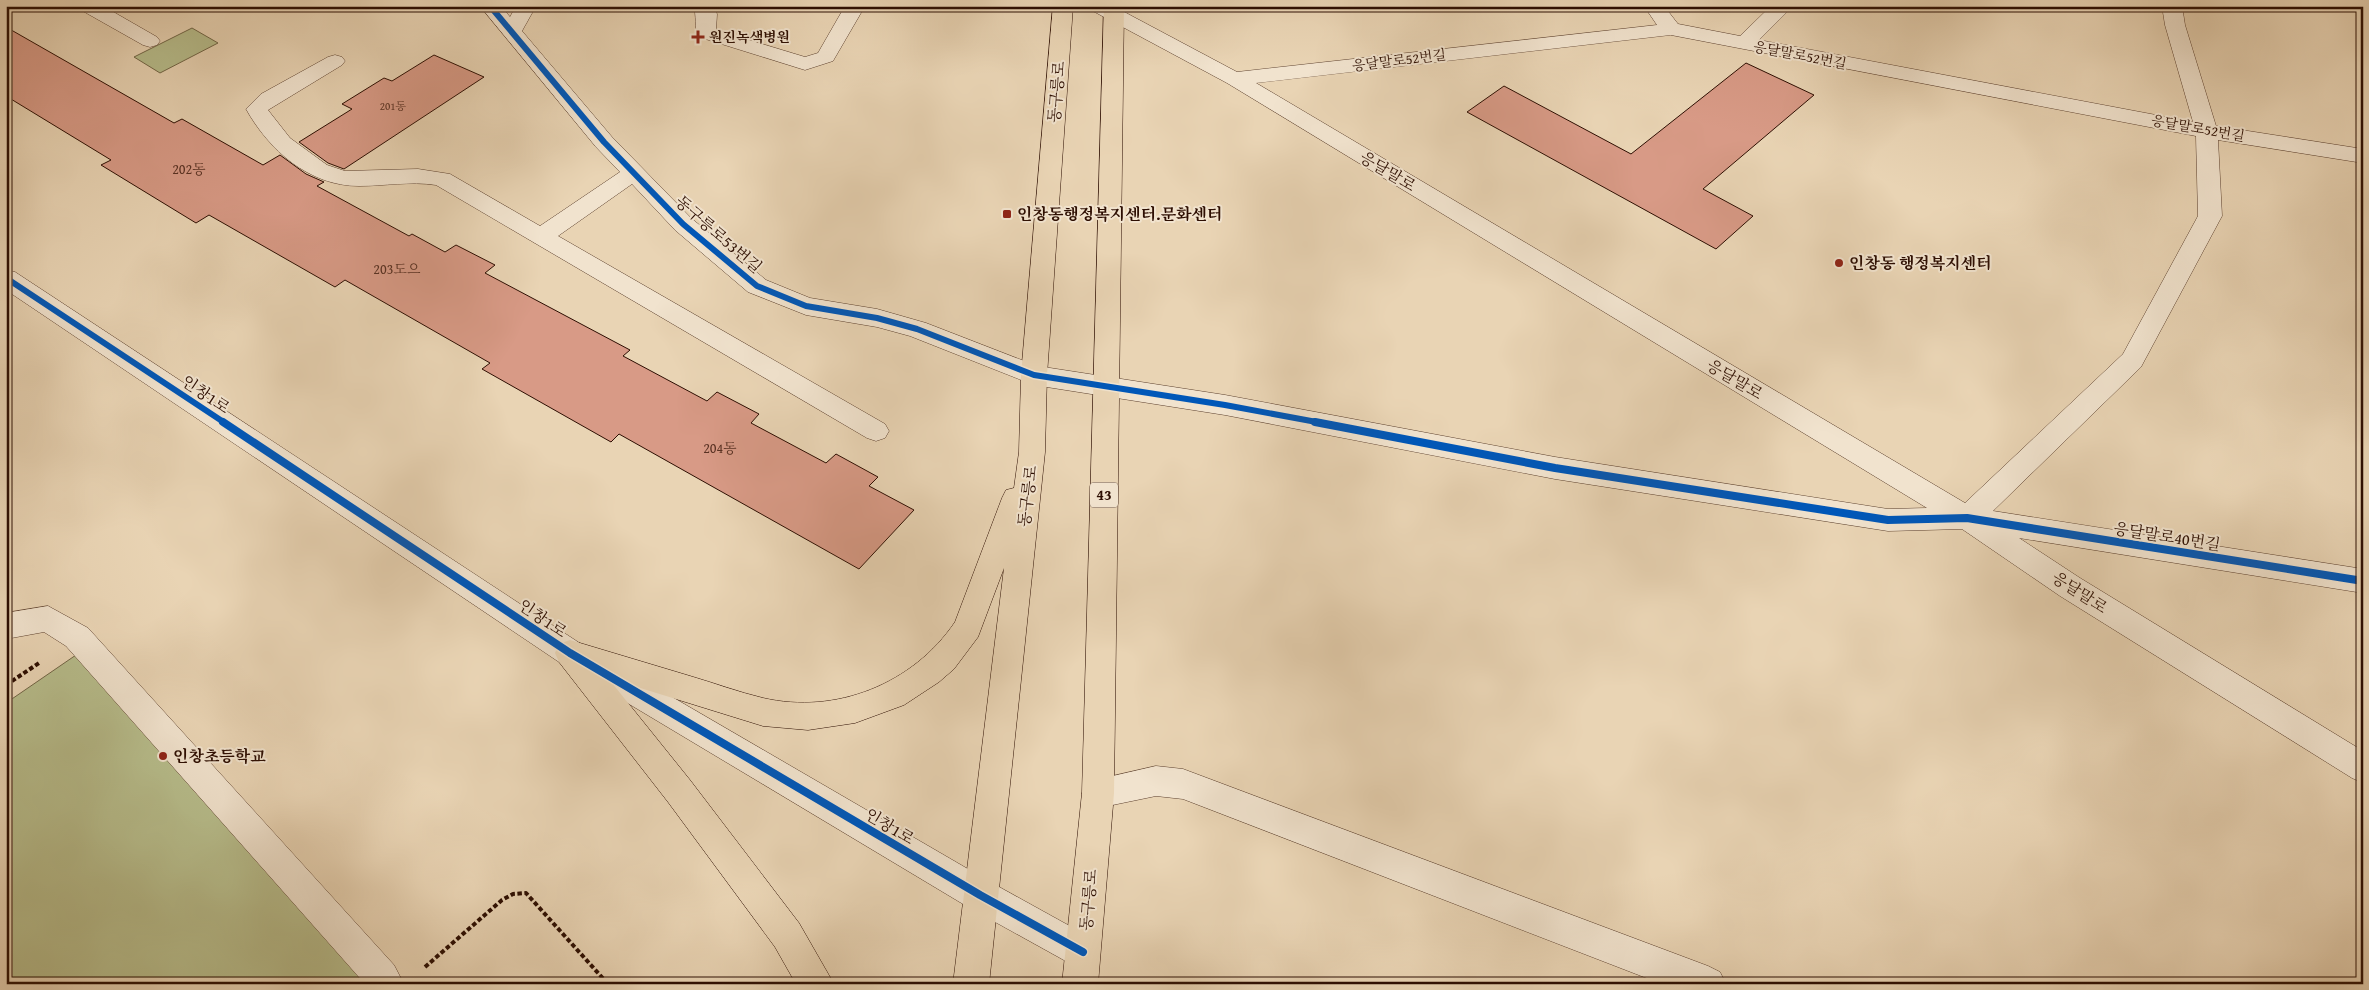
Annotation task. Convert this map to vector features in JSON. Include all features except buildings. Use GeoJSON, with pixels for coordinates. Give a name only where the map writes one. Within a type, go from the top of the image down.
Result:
{"type":"FeatureCollection","features":[{"type":"Feature","properties":{"kind":"main road","name":"동구릉로"},"geometry":{"type":"LineString","coordinates":[[971,984],[1032,452],[1034,375],[1063,6]]}},
{"type":"Feature","properties":{"kind":"main road","name":"동구릉로"},"geometry":{"type":"LineString","coordinates":[[1082,968],[1098,793],[1106,386],[1109,9]]}},
{"type":"Feature","properties":{"kind":"main road"},"geometry":{"type":"LineString","coordinates":[[570,653],[762,712],[787,716],[835,714],[869,704],[902,690],[940,664],[958,644],[968,628],[1032,452]]}},
{"type":"Feature","properties":{"kind":"main road"},"geometry":{"type":"LineString","coordinates":[[570,653],[679,791],[787,935],[816,984]]}},
{"type":"Feature","properties":{"kind":"street"},"geometry":{"type":"LineString","coordinates":[[88,6],[150,41]]}},
{"type":"Feature","properties":{"kind":"street","name":"동구릉로53번길"},"geometry":{"type":"LineString","coordinates":[[490,6],[604,142],[683,224],[757,286],[806,306],[877,318],[917,329],[1034,375],[1225,405],[1555,468],[1888,520],[1967,518]]}},
{"type":"Feature","properties":{"kind":"street"},"geometry":{"type":"LineString","coordinates":[[511,32],[526,6]]}},
{"type":"Feature","properties":{"kind":"street"},"geometry":{"type":"LineString","coordinates":[[703,6],[707,14],[704,30],[706,33],[805,64],[826,57],[855,6]]}},
{"type":"Feature","properties":{"kind":"street"},"geometry":{"type":"LineString","coordinates":[[1654,6],[1671,29]]}},
{"type":"Feature","properties":{"kind":"street"},"geometry":{"type":"LineString","coordinates":[[1743,44],[1783,6]]}},
{"type":"Feature","properties":{"kind":"street"},"geometry":{"type":"LineString","coordinates":[[1967,518],[2132,360],[2210,216],[2207,131],[2175,25],[2172,6]]}},
{"type":"Feature","properties":{"kind":"street","name":"응달말로"},"geometry":{"type":"LineString","coordinates":[[1109,9],[1234,79],[1967,518],[2070,587],[2363,768]]}},
{"type":"Feature","properties":{"kind":"street","name":"응달말로52번길"},"geometry":{"type":"LineString","coordinates":[[1234,79],[1671,29],[2207,131],[2363,156]]}},
{"type":"Feature","properties":{"kind":"street"},"geometry":{"type":"LineString","coordinates":[[335,61],[269,99],[257,109],[292,153],[334,177],[347,179],[412,175],[442,179],[876,431]]}},
{"type":"Feature","properties":{"kind":"street"},"geometry":{"type":"LineString","coordinates":[[540,237],[634,173]]}},
{"type":"Feature","properties":{"kind":"street","name":"인창1로"},"geometry":{"type":"LineString","coordinates":[[6,278],[570,653],[980,895],[1082,968]]}},
{"type":"Feature","properties":{"kind":"street","name":"응달말로40번길"},"geometry":{"type":"LineString","coordinates":[[1967,518],[2363,581]]}},
{"type":"Feature","properties":{"kind":"street"},"geometry":{"type":"LineString","coordinates":[[6,626],[48,619],[77,637],[382,977],[386,984]]}},
{"type":"Feature","properties":{"kind":"street"},"geometry":{"type":"LineString","coordinates":[[1098,793],[1156,781],[1183,784],[1708,984]]}},
{"type":"Feature","properties":{"kind":"path"},"geometry":{"type":"LineString","coordinates":[[420,971],[510,894],[526,893],[608,984]]}},
{"type":"Feature","properties":{"kind":"green space"},"geometry":{"type":"Polygon","coordinates":[[[192,28],[218,43],[160,73],[134,57],[192,28]]]}},
{"type":"Feature","properties":{"kind":"green space"},"geometry":{"type":"Polygon","coordinates":[[[76,655],[362,978],[362,984],[6,984],[6,703],[76,655]]]}},
{"type":"Feature","properties":{"kind":"cycle path"},"geometry":{"type":"LineString","coordinates":[[490,6],[604,142],[683,224],[757,286],[806,306],[877,318],[917,329],[1034,375],[1225,405],[1555,468],[1888,520],[1967,518],[2363,581]]}},
{"type":"Feature","properties":{"kind":"cycle path"},"geometry":{"type":"LineString","coordinates":[[6,278],[570,653],[980,895],[1083,952]]}},
{"type":"Feature","properties":{"kind":"place","name":"원진녹색병원"},"geometry":{"type":"Point","coordinates":[698,37]}},
{"type":"Feature","properties":{"kind":"place","name":"인창동행정복지센터.문화센터"},"geometry":{"type":"Point","coordinates":[1007,214]}},
{"type":"Feature","properties":{"kind":"place","name":"인창동 행정복지센터"},"geometry":{"type":"Point","coordinates":[1839,263]}},
{"type":"Feature","properties":{"kind":"place","name":"인창초등학교"},"geometry":{"type":"Point","coordinates":[163,756]}}]}
